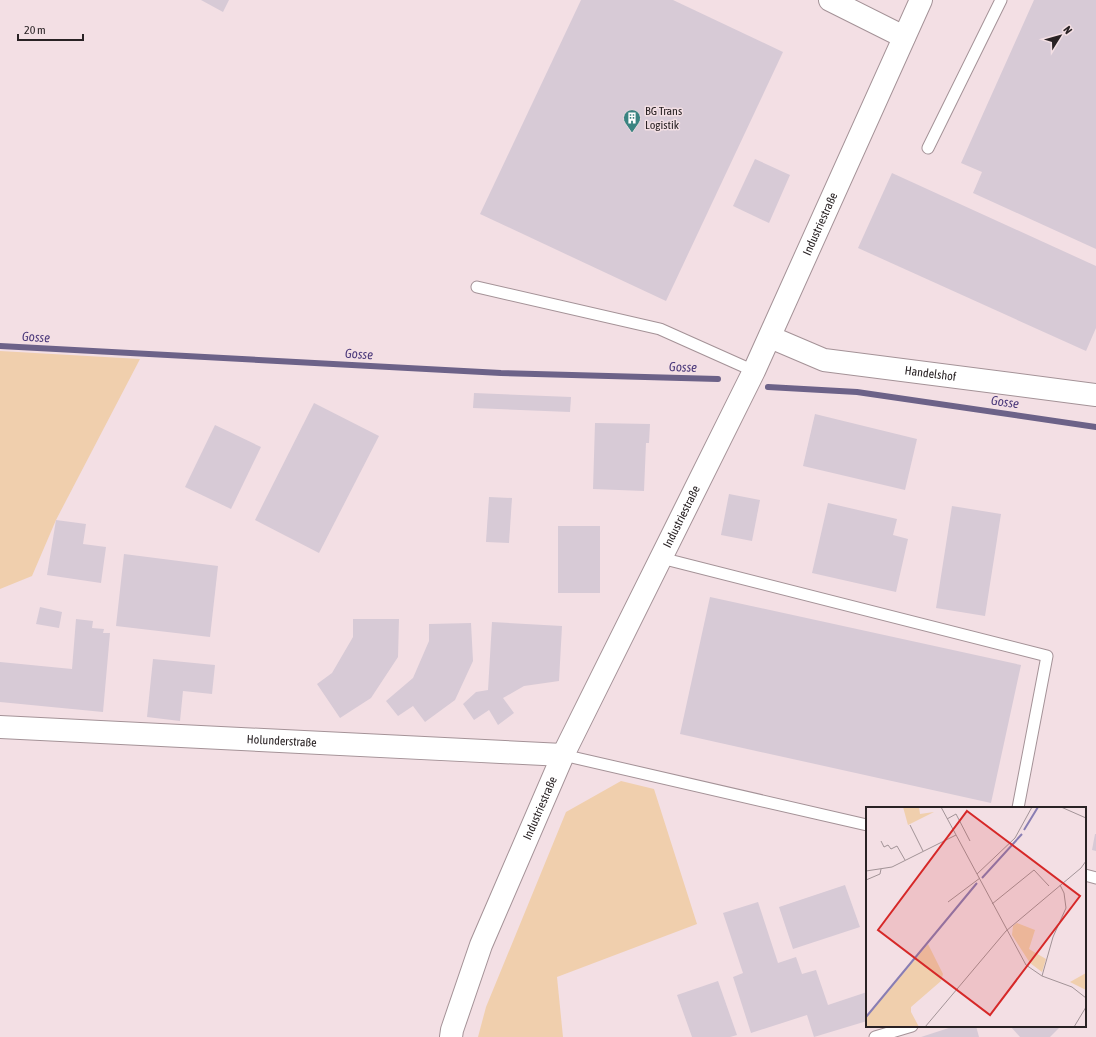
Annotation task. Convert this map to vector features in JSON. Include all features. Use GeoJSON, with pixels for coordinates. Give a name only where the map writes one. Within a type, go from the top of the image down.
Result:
{"type":"FeatureCollection","features":[{"type":"Feature","properties":{"kind":"street"},"geometry":{"type":"LineString","coordinates":[[830,0],[904,37]]}},
{"type":"Feature","properties":{"kind":"street","name":"Industriestraße"},"geometry":{"type":"LineString","coordinates":[[452,1037],[452,1030],[481,945],[563,755],[754,371],[921,0]]}},
{"type":"Feature","properties":{"kind":"street","name":"Handelshof"},"geometry":{"type":"LineString","coordinates":[[770,337],[824,360],[1096,395]]}},
{"type":"Feature","properties":{"kind":"street","name":"Holunderstraße"},"geometry":{"type":"LineString","coordinates":[[0,727],[563,755]]}},
{"type":"Feature","properties":{"kind":"lane"},"geometry":{"type":"LineString","coordinates":[[928,148],[1001,0]]}},
{"type":"Feature","properties":{"kind":"lane"},"geometry":{"type":"LineString","coordinates":[[477,286],[660,329],[754,371]]}},
{"type":"Feature","properties":{"kind":"lane"},"geometry":{"type":"LineString","coordinates":[[661,558],[1047,656],[1018,807]]}},
{"type":"Feature","properties":{"kind":"lane"},"geometry":{"type":"LineString","coordinates":[[563,755],[866,825]]}},
{"type":"Feature","properties":{"kind":"lane"},"geometry":{"type":"LineString","coordinates":[[1086,875],[1096,878]]}},
{"type":"Feature","properties":{"kind":"lane"},"geometry":{"type":"LineString","coordinates":[[875,1037],[909,1027]]}},
{"type":"Feature","properties":{"kind":"shaded area"},"geometry":{"type":"Polygon","coordinates":[[[0,351],[140,359],[56,520],[32,576],[0,589],[0,351]]]}},
{"type":"Feature","properties":{"kind":"shaded area"},"geometry":{"type":"Polygon","coordinates":[[[621,781],[654,789],[697,924],[557,977],[563,1037],[478,1037],[486,1007],[566,812],[621,781]]]}},
{"type":"Feature","properties":{"kind":"building"},"geometry":{"type":"Polygon","coordinates":[[[201,0],[229,0],[223,12],[201,0]]]}},
{"type":"Feature","properties":{"kind":"building","name":"BG Trans Logistik"},"geometry":{"type":"Polygon","coordinates":[[[581,0],[673,0],[783,52],[666,301],[480,214],[581,0]]]}},
{"type":"Feature","properties":{"kind":"building"},"geometry":{"type":"Polygon","coordinates":[[[1034,0],[1096,0],[1096,249],[973,193],[982,172],[961,163],[1034,0]]]}},
{"type":"Feature","properties":{"kind":"building"},"geometry":{"type":"Polygon","coordinates":[[[755,159],[790,175],[769,223],[733,206],[755,159]]]}},
{"type":"Feature","properties":{"kind":"building"},"geometry":{"type":"Polygon","coordinates":[[[892,173],[1096,266],[1096,328],[1086,351],[858,248],[892,173]]]}},
{"type":"Feature","properties":{"kind":"building"},"geometry":{"type":"Polygon","coordinates":[[[474,393],[571,397],[570,412],[473,408],[474,393]]]}},
{"type":"Feature","properties":{"kind":"building"},"geometry":{"type":"Polygon","coordinates":[[[314,403],[379,436],[319,553],[255,520],[314,403]]]}},
{"type":"Feature","properties":{"kind":"building"},"geometry":{"type":"Polygon","coordinates":[[[815,414],[917,439],[905,490],[803,466],[815,414]]]}},
{"type":"Feature","properties":{"kind":"building"},"geometry":{"type":"Polygon","coordinates":[[[595,423],[650,424],[649,443],[646,443],[644,491],[593,489],[595,423]]]}},
{"type":"Feature","properties":{"kind":"building"},"geometry":{"type":"Polygon","coordinates":[[[215,425],[261,447],[231,509],[185,487],[215,425]]]}},
{"type":"Feature","properties":{"kind":"building"},"geometry":{"type":"Polygon","coordinates":[[[729,494],[760,500],[752,541],[721,535],[729,494]]]}},
{"type":"Feature","properties":{"kind":"building"},"geometry":{"type":"Polygon","coordinates":[[[489,497],[512,498],[509,543],[486,542],[489,497]]]}},
{"type":"Feature","properties":{"kind":"building"},"geometry":{"type":"Polygon","coordinates":[[[828,503],[897,519],[893,535],[908,539],[896,592],[812,573],[828,503]]]}},
{"type":"Feature","properties":{"kind":"building"},"geometry":{"type":"Polygon","coordinates":[[[952,506],[1001,514],[985,616],[936,608],[952,506]]]}},
{"type":"Feature","properties":{"kind":"building"},"geometry":{"type":"Polygon","coordinates":[[[56,520],[86,524],[83,544],[106,547],[101,583],[47,575],[56,520]]]}},
{"type":"Feature","properties":{"kind":"building"},"geometry":{"type":"Polygon","coordinates":[[[558,526],[600,526],[600,593],[558,593],[558,526]]]}},
{"type":"Feature","properties":{"kind":"building"},"geometry":{"type":"Polygon","coordinates":[[[124,554],[218,566],[210,637],[116,626],[124,554]]]}},
{"type":"Feature","properties":{"kind":"building"},"geometry":{"type":"Polygon","coordinates":[[[710,597],[1021,665],[991,803],[680,734],[710,597]]]}},
{"type":"Feature","properties":{"kind":"building"},"geometry":{"type":"Polygon","coordinates":[[[40,607],[62,612],[59,628],[36,624],[40,607]]]}},
{"type":"Feature","properties":{"kind":"building"},"geometry":{"type":"Polygon","coordinates":[[[76,619],[93,621],[92,628],[104,629],[103,633],[110,633],[103,712],[0,702],[0,662],[72,669],[76,619]]]}},
{"type":"Feature","properties":{"kind":"building"},"geometry":{"type":"Polygon","coordinates":[[[353,619],[399,619],[398,657],[371,698],[340,718],[317,684],[332,673],[353,637],[353,619]]]}},
{"type":"Feature","properties":{"kind":"building"},"geometry":{"type":"Polygon","coordinates":[[[492,622],[562,626],[559,681],[524,686],[503,698],[514,713],[498,725],[489,710],[474,720],[463,704],[476,692],[488,690],[492,622]]]}},
{"type":"Feature","properties":{"kind":"building"},"geometry":{"type":"Polygon","coordinates":[[[471,623],[473,661],[455,700],[425,722],[413,706],[398,716],[386,701],[413,678],[429,641],[429,624],[471,623]]]}},
{"type":"Feature","properties":{"kind":"building"},"geometry":{"type":"Polygon","coordinates":[[[153,659],[215,665],[212,694],[183,691],[180,721],[147,717],[153,659]]]}},
{"type":"Feature","properties":{"kind":"building"},"geometry":{"type":"Polygon","coordinates":[[[1096,834],[1096,851],[1092,850],[1096,834]]]}},
{"type":"Feature","properties":{"kind":"building"},"geometry":{"type":"Polygon","coordinates":[[[845,885],[860,927],[793,949],[779,907],[845,885]]]}},
{"type":"Feature","properties":{"kind":"building"},"geometry":{"type":"Polygon","coordinates":[[[758,902],[778,963],[796,957],[802,974],[816,970],[828,1005],[866,992],[866,1021],[814,1037],[807,1015],[751,1033],[733,977],[743,973],[723,913],[758,902]]]}},
{"type":"Feature","properties":{"kind":"building"},"geometry":{"type":"Polygon","coordinates":[[[718,981],[737,1035],[730,1037],[692,1037],[677,995],[718,981]]]}},
{"type":"Feature","properties":{"kind":"building"},"geometry":{"type":"Polygon","coordinates":[[[952,1027],[976,1027],[979,1037],[921,1037],[952,1027]]]}},
{"type":"Feature","properties":{"kind":"building"},"geometry":{"type":"Polygon","coordinates":[[[1011,1027],[1060,1027],[1050,1037],[1020,1037],[1011,1027]]]}},
{"type":"Feature","properties":{"kind":"waterway","name":"Gosse"},"geometry":{"type":"LineString","coordinates":[[0,346],[501,373],[718,379]]}},
{"type":"Feature","properties":{"kind":"waterway","name":"Gosse"},"geometry":{"type":"LineString","coordinates":[[768,387],[857,392],[1096,427]]}},
{"type":"Feature","properties":{"kind":"place","name":"BG Trans Logistik"},"geometry":{"type":"Point","coordinates":[632,133]}}]}
